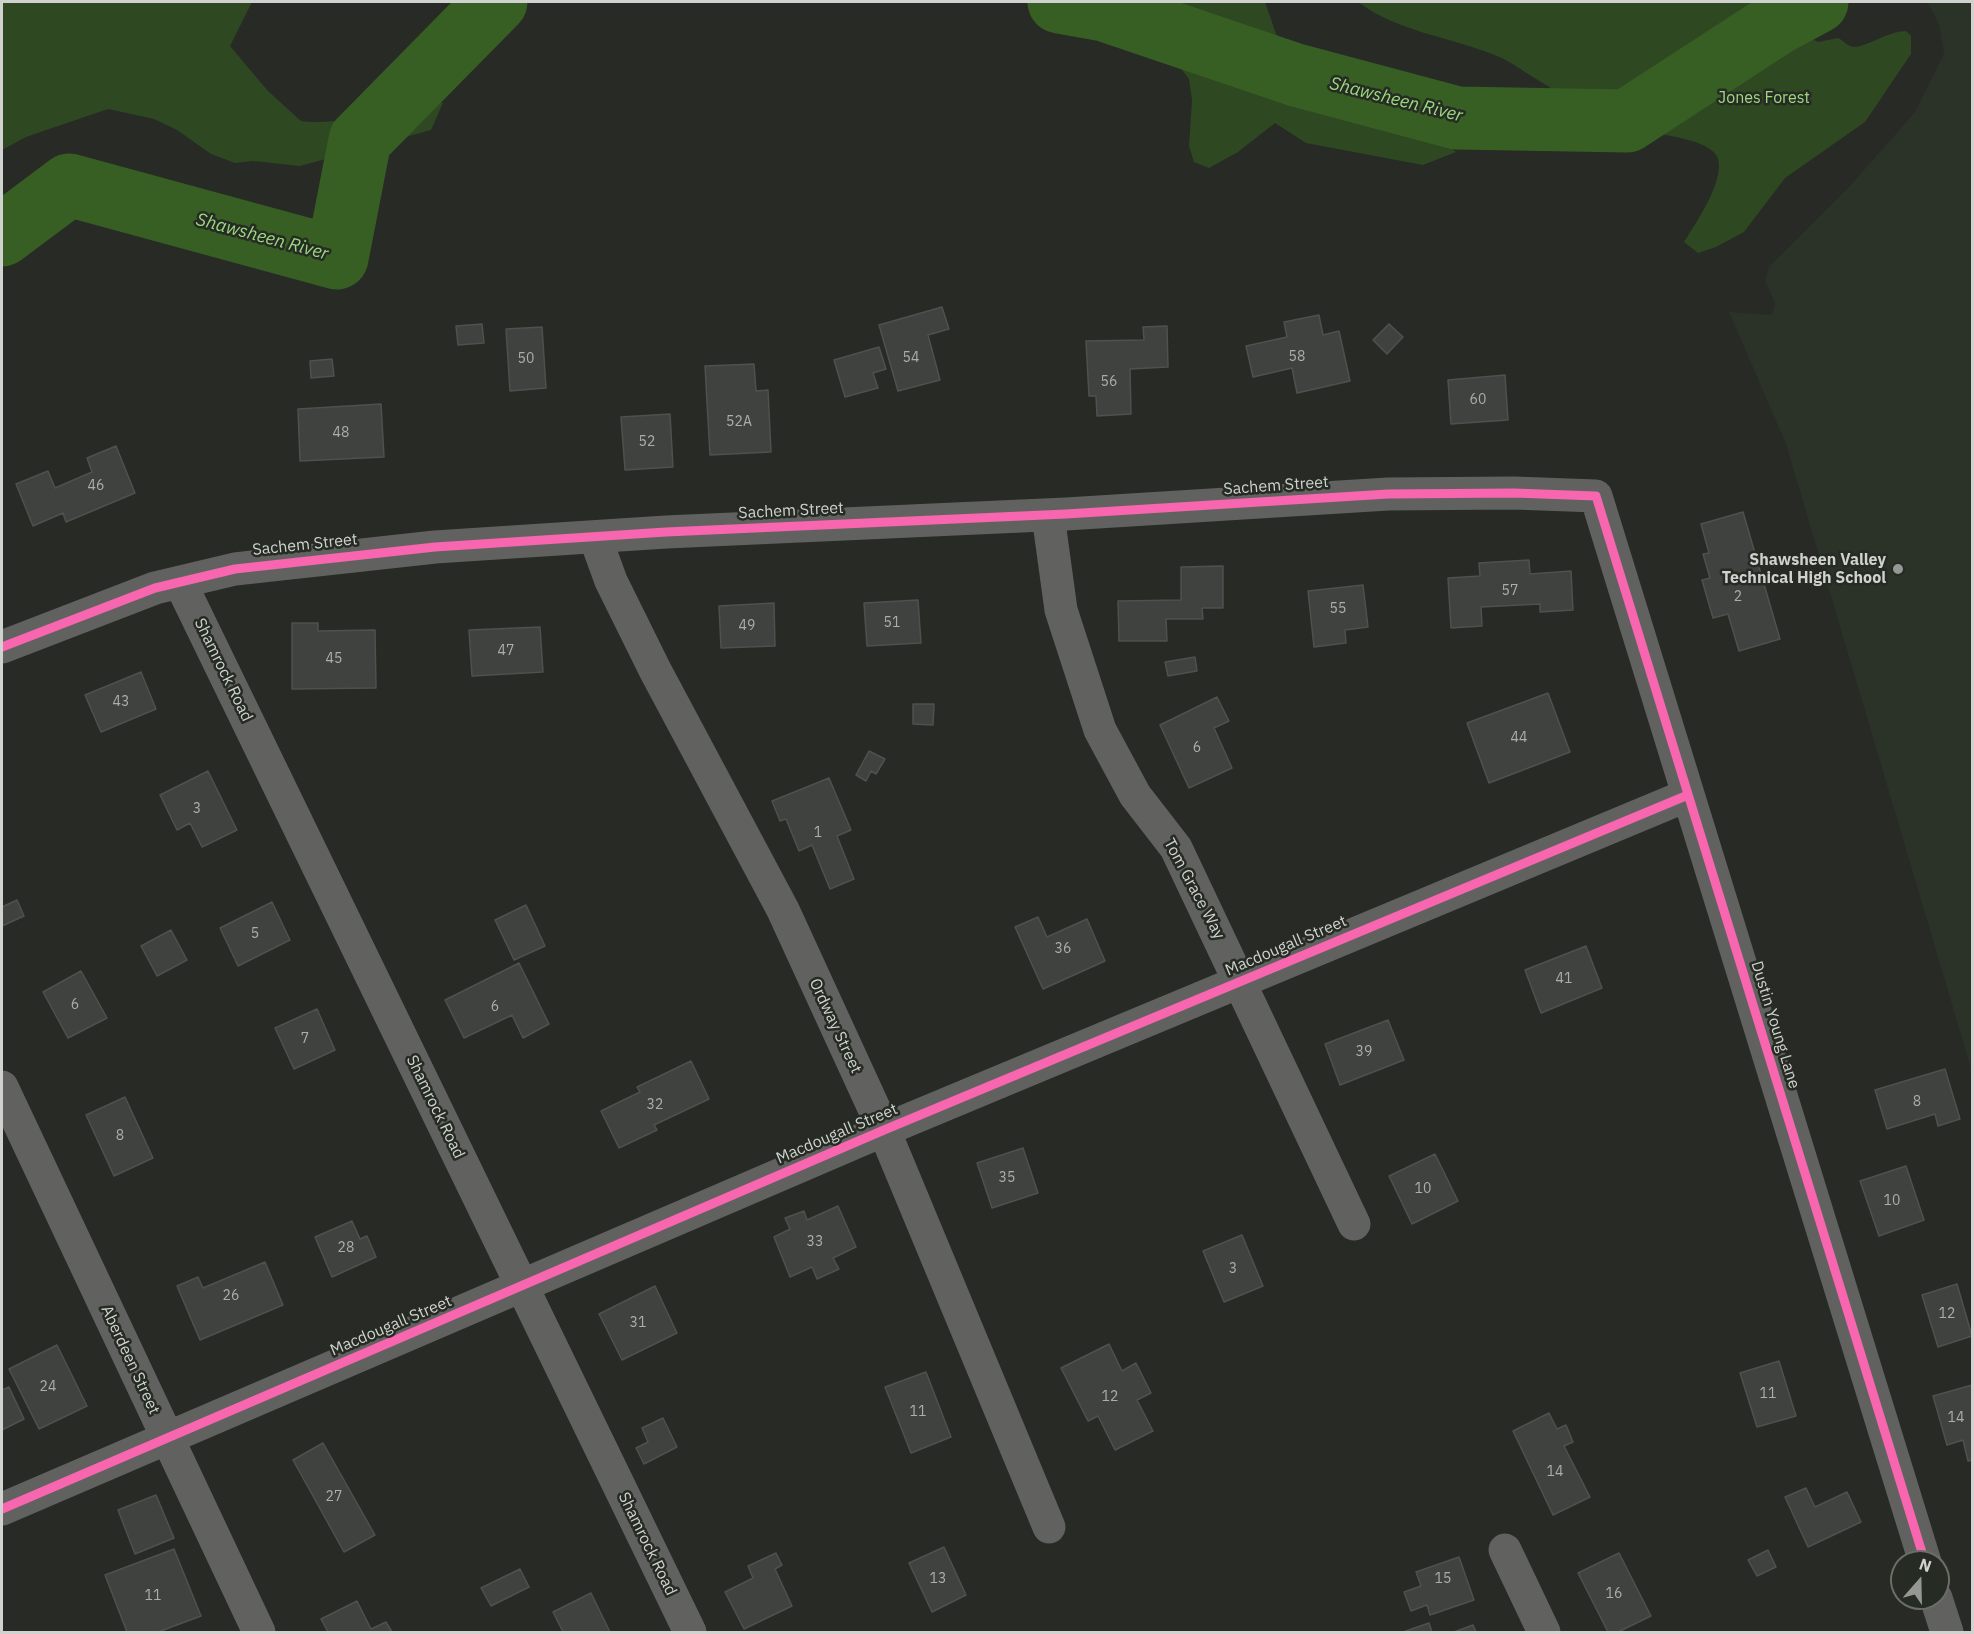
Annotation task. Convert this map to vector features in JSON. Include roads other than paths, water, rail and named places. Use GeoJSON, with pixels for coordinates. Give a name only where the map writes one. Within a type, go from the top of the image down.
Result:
{"type":"FeatureCollection","features":[{"type":"Feature","properties":{"kind":"street","name":"Sachem Street"},"geometry":{"type":"LineString","coordinates":[[2,647],[155,588],[180,582],[260,565],[435,547],[1388,494],[1514,493],[1596,496]]}},
{"type":"Feature","properties":{"kind":"street","name":"Dustin Young Lane"},"geometry":{"type":"LineString","coordinates":[[1596,496],[1921,1550]]}},
{"type":"Feature","properties":{"kind":"street","name":"Tom Grace Way"},"geometry":{"type":"LineString","coordinates":[[1048,514],[1061,609],[1100,730],[1135,795],[1176,848],[1241,981],[1354,1224]]}},
{"type":"Feature","properties":{"kind":"street","name":"Ordway Street"},"geometry":{"type":"LineString","coordinates":[[595,537],[611,580],[655,670],[783,910],[884,1130],[1049,1527]]}},
{"type":"Feature","properties":{"kind":"street","name":"Shamrock Road"},"geometry":{"type":"LineString","coordinates":[[180,582],[690,1632]]}},
{"type":"Feature","properties":{"kind":"street","name":"Macdougall Street"},"geometry":{"type":"LineString","coordinates":[[2,1509],[884,1130],[1688,795]]}},
{"type":"Feature","properties":{"kind":"street","name":"Aberdeen Street"},"geometry":{"type":"LineString","coordinates":[[2,1087],[258,1632]]}},
{"type":"Feature","properties":{"kind":"street"},"geometry":{"type":"LineString","coordinates":[[1505,1550],[1544,1632]]}},
{"type":"Feature","properties":{"kind":"street"},"geometry":{"type":"LineString","coordinates":[[1940,1610],[1947,1632]]}},
{"type":"Feature","properties":{"kind":"waterway","name":"Shawsheen River"},"geometry":{"type":"LineString","coordinates":[[2,235],[69,185],[337,258],[360,140],[496,2]]}},
{"type":"Feature","properties":{"kind":"waterway","name":"Shawsheen River"},"geometry":{"type":"LineString","coordinates":[[1059,2],[1104,10],[1296,75],[1457,118],[1627,121],[1776,24],[1817,2]]}},
{"type":"Feature","properties":{"kind":"place","name":"Shawsheen Valley Technical High School"},"geometry":{"type":"Point","coordinates":[1898,569]}},
{"type":"Feature","properties":{"kind":"park label","name":"Jones Forest"},"geometry":{"type":"Point","coordinates":[1764,98]}}]}
